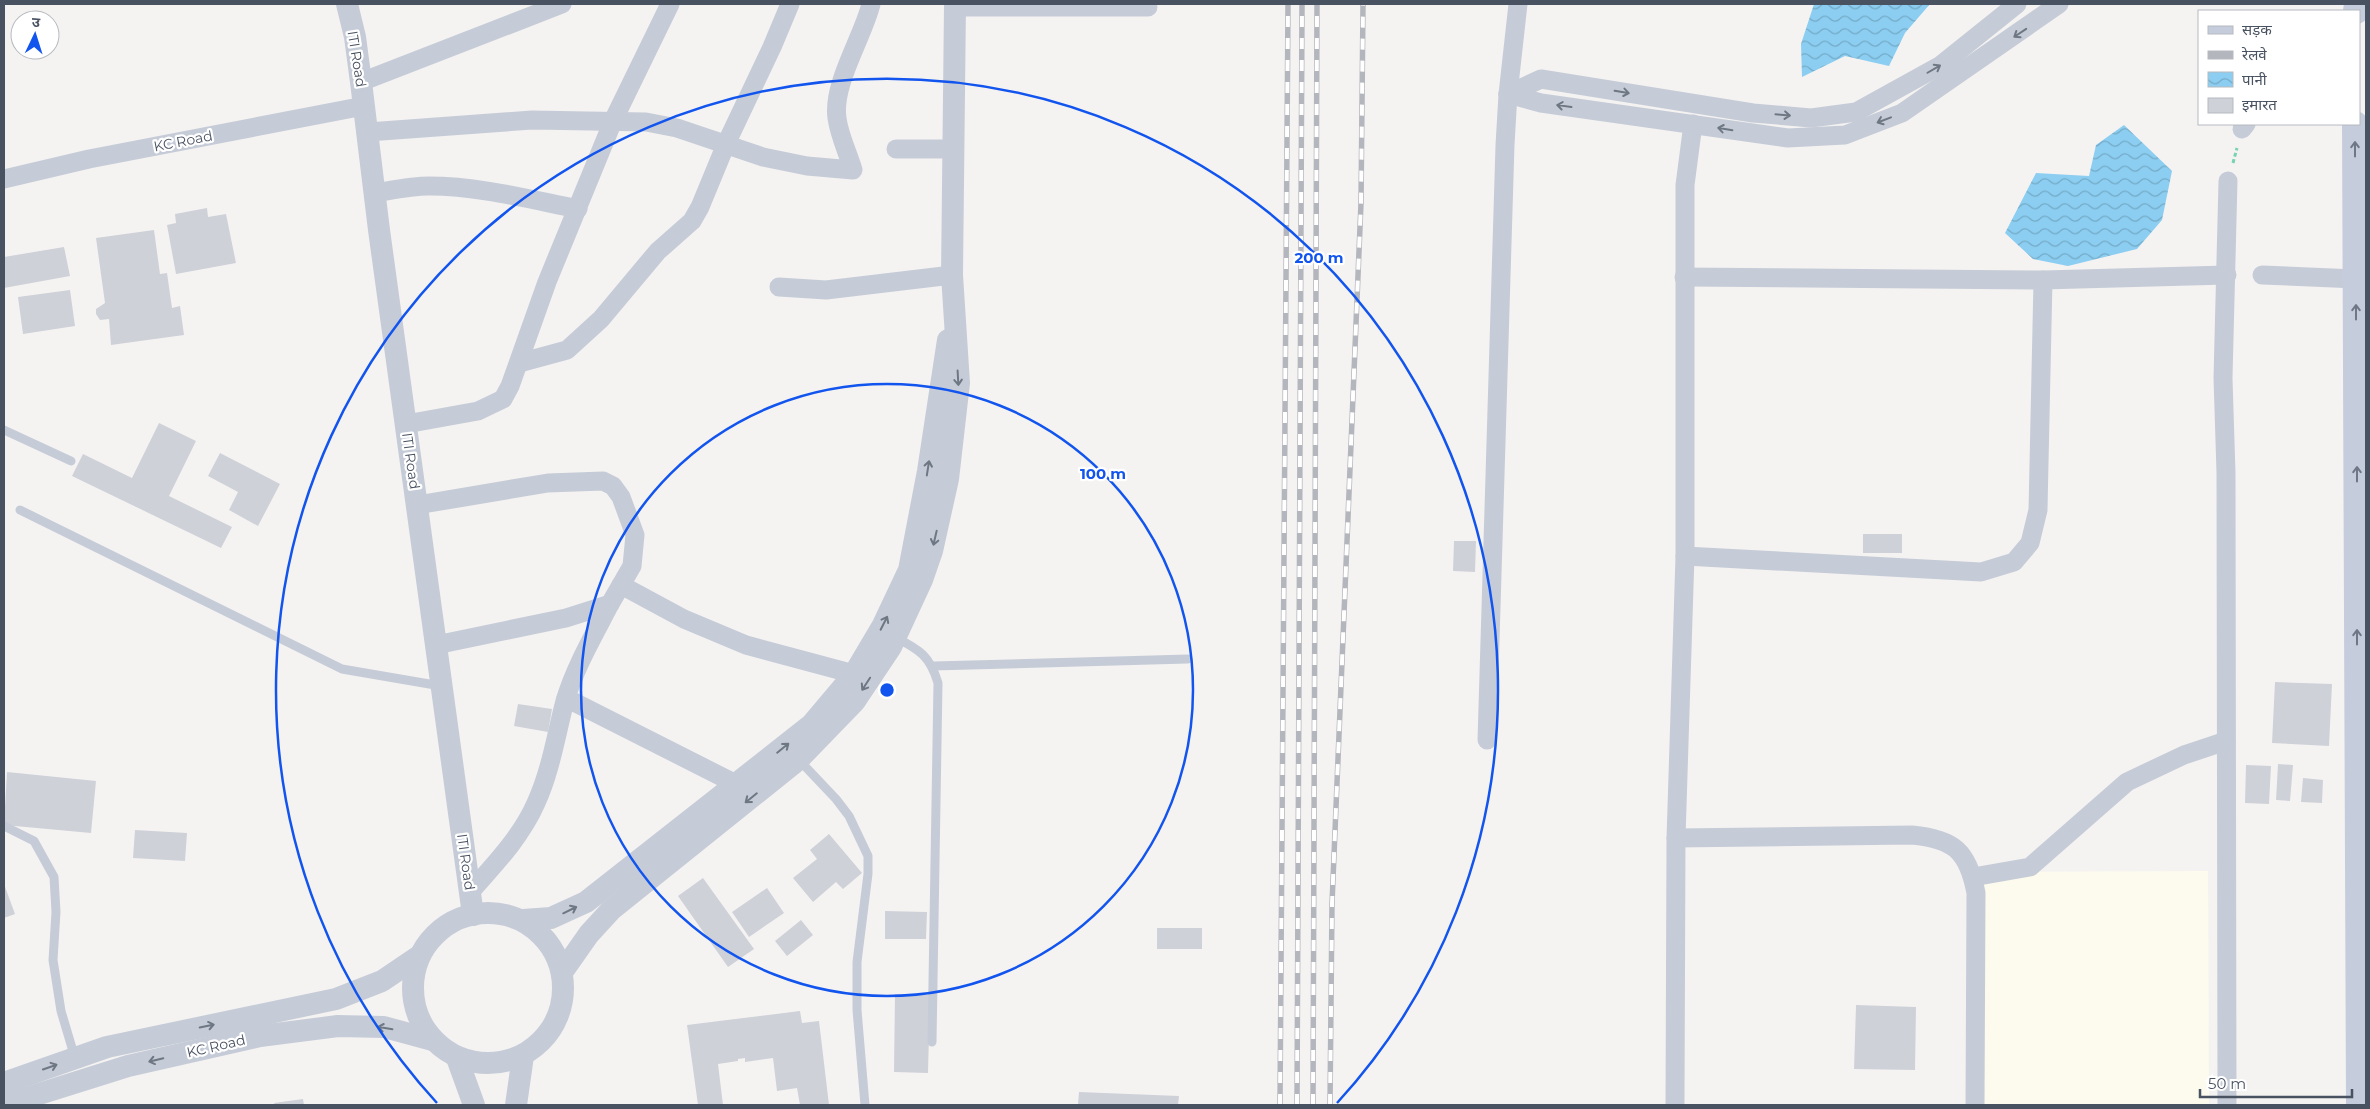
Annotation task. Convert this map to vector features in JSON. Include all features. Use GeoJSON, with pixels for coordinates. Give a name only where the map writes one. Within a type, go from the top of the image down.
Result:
{"type":"FeatureCollection","features":[{"type":"Feature","properties":{"kind":"main road"},"geometry":{"type":"LineString","coordinates":[[2355,125],[2360,1105]]}},
{"type":"Feature","properties":{"kind":"street"},"geometry":{"type":"LineString","coordinates":[[361,82],[562,4]]}},
{"type":"Feature","properties":{"kind":"street"},"geometry":{"type":"LineString","coordinates":[[406,424],[478,411],[503,399],[519,363],[547,282],[613,121],[670,4]]}},
{"type":"Feature","properties":{"kind":"street"},"geometry":{"type":"LineString","coordinates":[[519,363],[567,350],[600,319],[658,251],[692,221],[700,207],[726,144],[772,47],[790,4]]}},
{"type":"Feature","properties":{"kind":"street"},"geometry":{"type":"LineString","coordinates":[[368,132],[532,120],[646,122],[677,128],[764,157],[807,166],[853,170],[837,118],[838,102],[842,82],[871,4]]}},
{"type":"Feature","properties":{"kind":"street"},"geometry":{"type":"LineString","coordinates":[[1487,740],[1492,519],[1508,94],[1518,4]]}},
{"type":"Feature","properties":{"kind":"street"},"geometry":{"type":"LineString","coordinates":[[1508,94],[1541,79],[1753,113],[1811,118],[1856,112],[1941,65],[2017,4]]}},
{"type":"Feature","properties":{"kind":"street"},"geometry":{"type":"LineString","coordinates":[[1508,94],[1541,103],[1788,138],[1845,135],[1902,114],[2060,4]]}},
{"type":"Feature","properties":{"kind":"street","name":"ITI Road"},"geometry":{"type":"LineString","coordinates":[[346,5],[355,36],[473,914]]}},
{"type":"Feature","properties":{"kind":"street"},"geometry":{"type":"LineString","coordinates":[[563,971],[589,934],[610,910],[798,760],[855,701],[895,637],[927,566],[948,479],[959,383],[952,274],[955,6],[1148,7]]}},
{"type":"Feature","properties":{"kind":"street","name":"KC Road"},"geometry":{"type":"LineString","coordinates":[[4,179],[89,159],[364,106]]}},
{"type":"Feature","properties":{"kind":"street"},"geometry":{"type":"LineString","coordinates":[[1675,1105],[1676,838],[1685,556],[1685,185],[1693,124]]}},
{"type":"Feature","properties":{"kind":"street"},"geometry":{"type":"LineString","coordinates":[[896,149],[954,149]]}},
{"type":"Feature","properties":{"kind":"street"},"geometry":{"type":"LineString","coordinates":[[2227,1105],[2223,378],[2228,181]]}},
{"type":"Feature","properties":{"kind":"street"},"geometry":{"type":"LineString","coordinates":[[375,193],[427,186],[456,187],[491,191],[578,209]]}},
{"type":"Feature","properties":{"kind":"street"},"geometry":{"type":"LineString","coordinates":[[779,287],[826,290],[952,274]]}},
{"type":"Feature","properties":{"kind":"street"},"geometry":{"type":"LineString","coordinates":[[1684,277],[2043,280],[2227,275]]}},
{"type":"Feature","properties":{"kind":"street"},"geometry":{"type":"LineString","coordinates":[[2262,275],[2356,279]]}},
{"type":"Feature","properties":{"kind":"street"},"geometry":{"type":"LineString","coordinates":[[1685,556],[1981,572],[2014,562],[2030,543],[2038,510],[2043,280]]}},
{"type":"Feature","properties":{"kind":"street"},"geometry":{"type":"LineString","coordinates":[[523,920],[536,928],[554,949],[563,971],[564,1000],[547,1037],[523,1056],[490,1064],[457,1058],[432,1040],[423,1028],[416,1012],[412,978],[419,956],[429,940],[459,918],[473,914],[483,912],[523,920],[551,918],[586,902],[738,785],[811,725],[854,674],[883,625],[909,570],[928,471],[941,377],[953,312]]}},
{"type":"Feature","properties":{"kind":"street"},"geometry":{"type":"LineString","coordinates":[[417,505],[548,483],[603,481],[612,486],[620,497],[635,536],[632,566],[590,642],[566,698],[545,779],[536,804],[512,844],[470,891]]}},
{"type":"Feature","properties":{"kind":"street"},"geometry":{"type":"LineString","coordinates":[[621,586],[684,619],[746,645],[854,674]]}},
{"type":"Feature","properties":{"kind":"street"},"geometry":{"type":"LineString","coordinates":[[436,645],[566,618],[610,604]]}},
{"type":"Feature","properties":{"kind":"street"},"geometry":{"type":"LineString","coordinates":[[566,698],[738,785]]}},
{"type":"Feature","properties":{"kind":"street"},"geometry":{"type":"LineString","coordinates":[[1973,876],[2030,867],[2127,782],[2184,755],[2226,741]]}},
{"type":"Feature","properties":{"kind":"street"},"geometry":{"type":"LineString","coordinates":[[1676,838],[1912,835],[1936,838],[1958,850],[1971,869],[1976,893],[1975,1105]]}},
{"type":"Feature","properties":{"kind":"street"},"geometry":{"type":"LineString","coordinates":[[4,1083],[107,1047],[336,999],[382,980],[419,956]]}},
{"type":"Feature","properties":{"kind":"street","name":"KC Road"},"geometry":{"type":"LineString","coordinates":[[4,1105],[128,1066],[260,1036],[338,1026],[356,1026],[384,1027],[432,1040]]}},
{"type":"Feature","properties":{"kind":"street"},"geometry":{"type":"LineString","coordinates":[[516,1105],[523,1056]]}},
{"type":"Feature","properties":{"kind":"street"},"geometry":{"type":"LineString","coordinates":[[457,1058],[474,1105]]}},
{"type":"Feature","properties":{"kind":"lane"},"geometry":{"type":"LineString","coordinates":[[4,430],[71,461]]}},
{"type":"Feature","properties":{"kind":"lane"},"geometry":{"type":"LineString","coordinates":[[20,510],[342,669],[442,686]]}},
{"type":"Feature","properties":{"kind":"lane"},"geometry":{"type":"LineString","coordinates":[[895,637],[917,648],[934,666],[938,683],[932,1042]]}},
{"type":"Feature","properties":{"kind":"lane"},"geometry":{"type":"LineString","coordinates":[[934,666],[1188,659]]}},
{"type":"Feature","properties":{"kind":"lane"},"geometry":{"type":"LineString","coordinates":[[798,760],[836,799],[848,816],[868,856],[868,874],[857,962],[857,1010],[865,1105]]}},
{"type":"Feature","properties":{"kind":"lane"},"geometry":{"type":"LineString","coordinates":[[4,826],[34,842],[54,877],[56,912],[53,960],[61,1011],[75,1058]]}},
{"type":"Feature","properties":{"kind":"path"},"geometry":{"type":"LineString","coordinates":[[2228,181],[2244,127]]}},
{"type":"Feature","properties":{"kind":"shaded area"},"geometry":{"type":"Polygon","coordinates":[[[2208,871],[2209,1105],[1984,1105],[1983,872],[2208,871]]]}},
{"type":"Feature","properties":{"kind":"water"},"geometry":{"type":"Polygon","coordinates":[[[1814,4],[1930,4],[1905,33],[1889,66],[1845,56],[1802,77],[1801,44],[1814,4]]]}},
{"type":"Feature","properties":{"kind":"water"},"geometry":{"type":"Polygon","coordinates":[[[2124,125],[2172,171],[2162,220],[2137,249],[2068,266],[2033,259],[2005,233],[2036,173],[2089,176],[2096,145],[2124,125]]]}},
{"type":"Feature","properties":{"kind":"building"},"geometry":{"type":"Polygon","coordinates":[[[207,208],[208,217],[226,214],[236,263],[176,274],[167,225],[176,223],[175,214],[207,208]]]}},
{"type":"Feature","properties":{"kind":"building"},"geometry":{"type":"Polygon","coordinates":[[[154,230],[160,274],[167,273],[172,308],[180,306],[184,335],[111,345],[109,319],[100,320],[96,314],[96,309],[105,303],[96,238],[154,230]]]}},
{"type":"Feature","properties":{"kind":"building"},"geometry":{"type":"Polygon","coordinates":[[[64,247],[70,276],[4,288],[4,257],[64,247]]]}},
{"type":"Feature","properties":{"kind":"building"},"geometry":{"type":"Polygon","coordinates":[[[70,290],[75,326],[23,334],[18,297],[70,290]]]}},
{"type":"Feature","properties":{"kind":"building"},"geometry":{"type":"Polygon","coordinates":[[[159,423],[196,441],[169,496],[232,527],[221,548],[72,476],[83,454],[132,478],[159,423]]]}},
{"type":"Feature","properties":{"kind":"building"},"geometry":{"type":"Polygon","coordinates":[[[220,453],[280,484],[258,526],[229,510],[238,492],[208,476],[220,453]]]}},
{"type":"Feature","properties":{"kind":"building"},"geometry":{"type":"Polygon","coordinates":[[[1863,534],[1902,534],[1902,553],[1863,553],[1863,534]]]}},
{"type":"Feature","properties":{"kind":"building"},"geometry":{"type":"Polygon","coordinates":[[[1454,541],[1476,541],[1475,572],[1453,571],[1454,541]]]}},
{"type":"Feature","properties":{"kind":"building"},"geometry":{"type":"Polygon","coordinates":[[[2275,682],[2332,684],[2329,746],[2272,743],[2275,682]]]}},
{"type":"Feature","properties":{"kind":"building"},"geometry":{"type":"Polygon","coordinates":[[[518,704],[552,709],[548,732],[514,726],[518,704]]]}},
{"type":"Feature","properties":{"kind":"building"},"geometry":{"type":"Polygon","coordinates":[[[2278,764],[2293,765],[2290,801],[2276,800],[2278,764]]]}},
{"type":"Feature","properties":{"kind":"building"},"geometry":{"type":"Polygon","coordinates":[[[2246,765],[2271,766],[2269,804],[2245,803],[2246,765]]]}},
{"type":"Feature","properties":{"kind":"building"},"geometry":{"type":"Polygon","coordinates":[[[7,772],[96,781],[91,833],[4,825],[7,772]]]}},
{"type":"Feature","properties":{"kind":"building"},"geometry":{"type":"Polygon","coordinates":[[[2303,778],[2323,780],[2322,803],[2301,802],[2303,778]]]}},
{"type":"Feature","properties":{"kind":"building"},"geometry":{"type":"Polygon","coordinates":[[[135,830],[187,833],[185,861],[133,858],[135,830]]]}},
{"type":"Feature","properties":{"kind":"building"},"geometry":{"type":"Polygon","coordinates":[[[829,834],[862,873],[843,889],[836,882],[813,902],[793,878],[817,859],[810,850],[829,834]]]}},
{"type":"Feature","properties":{"kind":"building"},"geometry":{"type":"Polygon","coordinates":[[[703,878],[754,949],[728,967],[678,896],[703,878]]]}},
{"type":"Feature","properties":{"kind":"building"},"geometry":{"type":"Polygon","coordinates":[[[4,884],[15,914],[4,918],[4,884]]]}},
{"type":"Feature","properties":{"kind":"building"},"geometry":{"type":"Polygon","coordinates":[[[767,888],[784,913],[749,937],[732,912],[767,888]]]}},
{"type":"Feature","properties":{"kind":"building"},"geometry":{"type":"Polygon","coordinates":[[[885,911],[927,912],[926,939],[885,939],[885,911]]]}},
{"type":"Feature","properties":{"kind":"building"},"geometry":{"type":"Polygon","coordinates":[[[801,920],[813,935],[787,956],[775,941],[801,920]]]}},
{"type":"Feature","properties":{"kind":"building"},"geometry":{"type":"Polygon","coordinates":[[[1157,928],[1202,928],[1202,949],[1157,949],[1157,928]]]}},
{"type":"Feature","properties":{"kind":"building"},"geometry":{"type":"Polygon","coordinates":[[[895,994],[930,995],[928,1073],[894,1072],[895,994]]]}},
{"type":"Feature","properties":{"kind":"building"},"geometry":{"type":"Polygon","coordinates":[[[1856,1005],[1916,1007],[1915,1070],[1854,1069],[1856,1005]]]}},
{"type":"Feature","properties":{"kind":"building"},"geometry":{"type":"Polygon","coordinates":[[[800,1011],[802,1023],[819,1021],[829,1105],[800,1105],[797,1088],[777,1091],[773,1058],[745,1062],[745,1058],[718,1064],[723,1105],[698,1105],[687,1025],[800,1011]]]}},
{"type":"Feature","properties":{"kind":"building"},"geometry":{"type":"Polygon","coordinates":[[[1079,1092],[1179,1096],[1178,1105],[1078,1105],[1079,1092]]]}},
{"type":"Feature","properties":{"kind":"building"},"geometry":{"type":"Polygon","coordinates":[[[303,1099],[304,1105],[275,1105],[274,1103],[303,1099]]]}},
{"type":"Feature","properties":{"kind":"railway"},"geometry":{"type":"LineString","coordinates":[[1280,1105],[1288,4]]}},
{"type":"Feature","properties":{"kind":"railway"},"geometry":{"type":"LineString","coordinates":[[1297,1105],[1302,4]]}},
{"type":"Feature","properties":{"kind":"railway"},"geometry":{"type":"LineString","coordinates":[[1313,1105],[1317,4]]}},
{"type":"Feature","properties":{"kind":"railway"},"geometry":{"type":"LineString","coordinates":[[1330,1105],[1332,904],[1361,203],[1363,4]]}}]}
